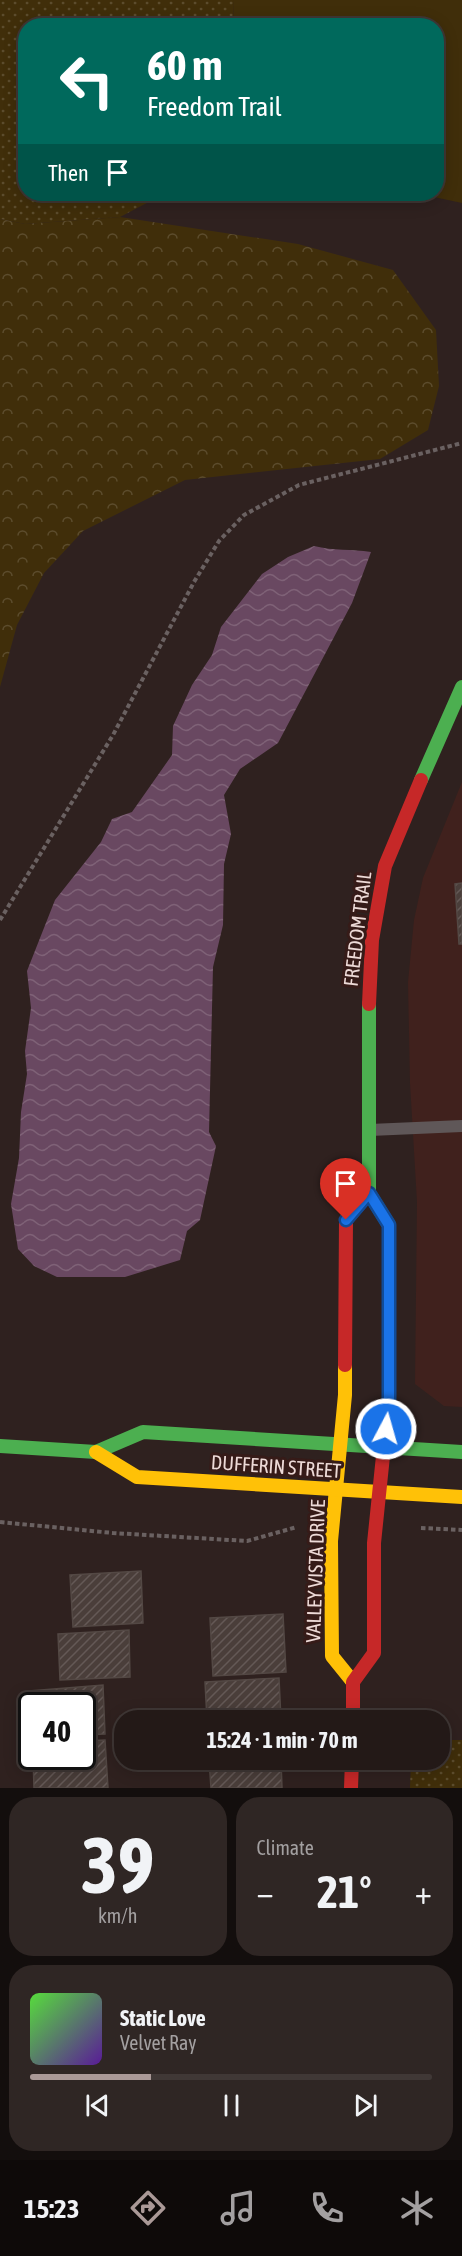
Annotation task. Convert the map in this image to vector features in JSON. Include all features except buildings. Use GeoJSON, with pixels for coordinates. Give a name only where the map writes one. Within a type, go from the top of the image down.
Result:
{"type":"FeatureCollection","features":[{"type":"Feature","properties":{"kind":"street","name":"FREEDOM TRAIL"},"geometry":{"type":"LineString","coordinates":[[369,1193],[368,980],[372,940],[385,866],[417,783],[462,687]]}},
{"type":"Feature","properties":{"kind":"street"},"geometry":{"type":"LineString","coordinates":[[340,1444],[345,1395],[346,1220],[369,1193],[389,1225],[389,1398],[374,1543],[374,1653],[353,1682],[352,1710]]}},
{"type":"Feature","properties":{"kind":"street","name":"DUFFERIN STREET"},"geometry":{"type":"LineString","coordinates":[[0,1446],[96,1452],[143,1431],[462,1452]]}},
{"type":"Feature","properties":{"kind":"street","name":"VALLEY VISTA DRIVE"},"geometry":{"type":"LineString","coordinates":[[340,1444],[332,1541],[332,1656],[353,1682]]}},
{"type":"Feature","properties":{"kind":"street","name":"DUFFERIN STREET"},"geometry":{"type":"LineString","coordinates":[[96,1452],[137,1477],[462,1497]]}},
{"type":"Feature","properties":{"kind":"street"},"geometry":{"type":"LineString","coordinates":[[351,1788],[352,1770]]}},
{"type":"Feature","properties":{"kind":"lane"},"geometry":{"type":"LineString","coordinates":[[370,1130],[462,1126]]}},
{"type":"Feature","properties":{"kind":"path"},"geometry":{"type":"LineString","coordinates":[[0,920],[114,735],[194,582],[219,541],[244,515],[299,485],[462,443]]}},
{"type":"Feature","properties":{"kind":"path"},"geometry":{"type":"LineString","coordinates":[[0,1522],[112,1533],[247,1541],[297,1527]]}},
{"type":"Feature","properties":{"kind":"path"},"geometry":{"type":"LineString","coordinates":[[421,1528],[462,1530]]}},
{"type":"Feature","properties":{"kind":"shaded area"},"geometry":{"type":"Polygon","coordinates":[[[462,782],[462,1407],[444,1406],[415,1384],[417,1202],[410,1083],[408,982],[414,920],[423,878],[462,782]]]}},
{"type":"Feature","properties":{"kind":"green space"},"geometry":{"type":"Polygon","coordinates":[[[0,0],[233,0],[234,18],[18,18],[18,201],[151,201],[120,217],[25,224],[0,219],[0,0]]]}},
{"type":"Feature","properties":{"kind":"green space"},"geometry":{"type":"Polygon","coordinates":[[[233,0],[462,0],[462,203],[444,199],[444,18],[234,18],[233,0]]]}},
{"type":"Feature","properties":{"kind":"green space"},"geometry":{"type":"Polygon","coordinates":[[[120,217],[298,244],[393,270],[436,330],[439,386],[428,430],[380,459],[185,480],[83,531],[44,573],[17,625],[0,687],[0,219],[25,224],[120,217]]]}},
{"type":"Feature","properties":{"kind":"green space"},"geometry":{"type":"Polygon","coordinates":[[[450,1740],[462,1740],[462,1788],[410,1788],[411,1770],[450,1770],[450,1740]]]}},
{"type":"Feature","properties":{"kind":"water"},"geometry":{"type":"Polygon","coordinates":[[[314,546],[371,552],[352,603],[278,743],[240,769],[224,795],[231,834],[224,864],[223,925],[213,967],[209,1132],[216,1146],[200,1220],[187,1231],[180,1260],[125,1277],[57,1277],[34,1266],[18,1249],[11,1204],[19,1158],[21,1112],[27,1074],[25,1051],[31,1008],[27,971],[55,900],[101,842],[112,819],[132,812],[172,755],[173,726],[192,685],[212,655],[221,627],[262,574],[288,557],[314,546]]]}},
{"type":"Feature","properties":{"kind":"traffic: fast"},"geometry":{"type":"LineString","coordinates":[[421,780],[462,687]]}},
{"type":"Feature","properties":{"kind":"traffic: fast"},"geometry":{"type":"LineString","coordinates":[[369,1004],[369,1193],[389,1225],[389,1332]]}},
{"type":"Feature","properties":{"kind":"traffic: fast"},"geometry":{"type":"LineString","coordinates":[[0,1446],[96,1452],[143,1432],[462,1452]]}},
{"type":"Feature","properties":{"kind":"traffic: slow"},"geometry":{"type":"LineString","coordinates":[[345,1365],[345,1395],[331,1541],[332,1656],[353,1682]]}},
{"type":"Feature","properties":{"kind":"traffic: slow"},"geometry":{"type":"LineString","coordinates":[[96,1452],[137,1477],[462,1497]]}},
{"type":"Feature","properties":{"kind":"traffic: jam"},"geometry":{"type":"LineString","coordinates":[[369,1004],[372,940],[385,866],[421,780]]}},
{"type":"Feature","properties":{"kind":"traffic: jam"},"geometry":{"type":"LineString","coordinates":[[345,1365],[346,1220],[369,1193]]}},
{"type":"Feature","properties":{"kind":"traffic: jam"},"geometry":{"type":"LineString","coordinates":[[353,1710],[353,1682],[374,1653],[374,1543],[389,1398],[389,1332]]}},
{"type":"Feature","properties":{"kind":"traffic: jam"},"geometry":{"type":"LineString","coordinates":[[351,1788],[352,1770]]}},
{"type":"Feature","properties":{"kind":"route"},"geometry":{"type":"LineString","coordinates":[[346,1220],[369,1193],[389,1225],[389,1398],[386,1429]]}}]}
